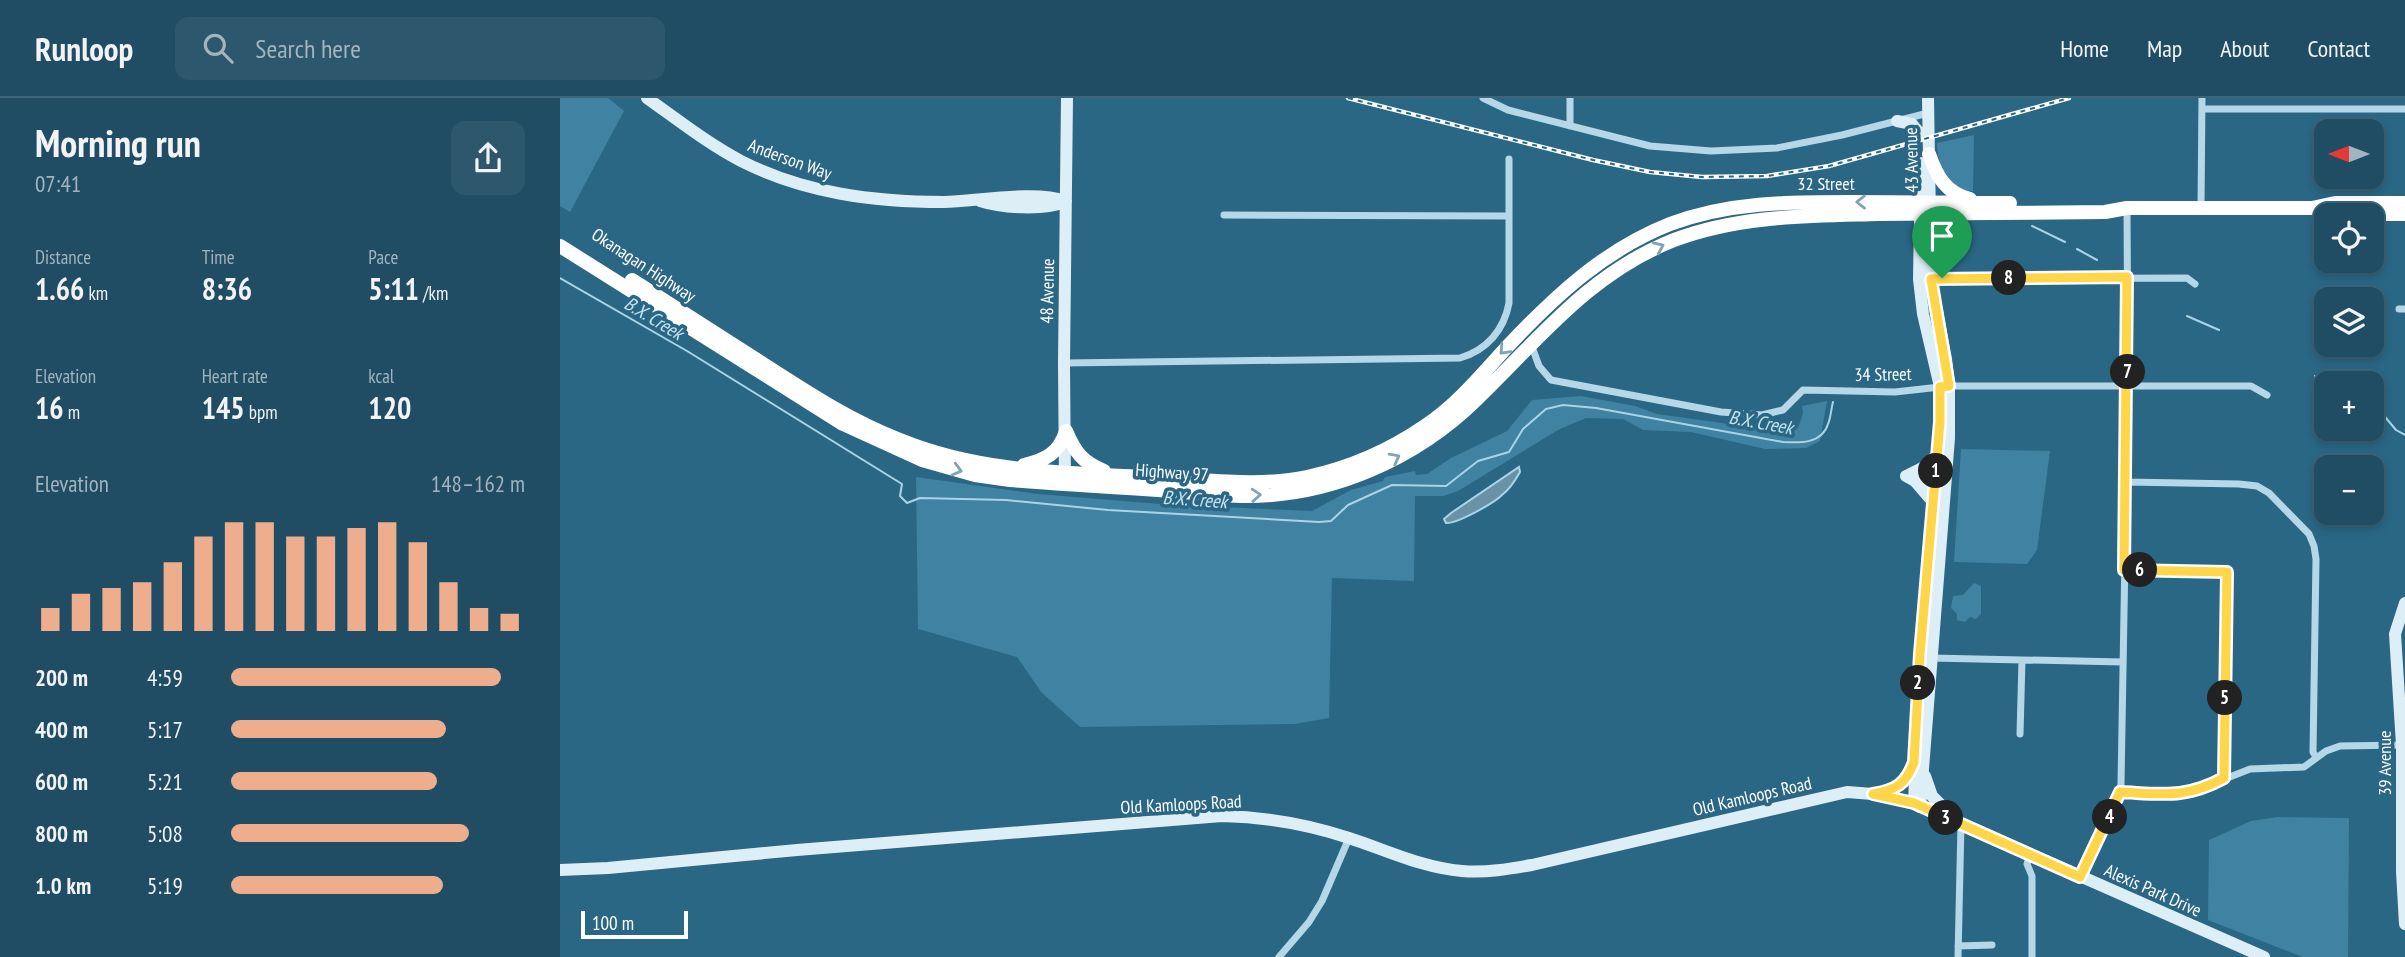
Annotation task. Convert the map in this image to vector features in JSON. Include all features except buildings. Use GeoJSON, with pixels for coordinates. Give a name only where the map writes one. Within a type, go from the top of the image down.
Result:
{"type":"FeatureCollection","features":[{"type":"Feature","properties":{"kind":"highway"},"geometry":{"type":"LineString","coordinates":[[1929,154],[1939,178],[1952,193],[1989,203]]}},
{"type":"Feature","properties":{"kind":"highway","name":"32 Street"},"geometry":{"type":"LineString","coordinates":[[1551,301],[1594,265],[1645,235],[1719,210],[1770,203],[2105,212],[2127,208],[2312,208],[2335,203],[2405,203]]}},
{"type":"Feature","properties":{"kind":"highway","name":"32 Street"},"geometry":{"type":"LineString","coordinates":[[1600,280],[1648,252],[1697,232],[1765,218],[1989,203],[2105,204],[2127,208]]}},
{"type":"Feature","properties":{"kind":"highway","name":"32 Street"},"geometry":{"type":"LineString","coordinates":[[2312,208],[2334,214],[2405,214]]}},
{"type":"Feature","properties":{"kind":"highway","name":"Okanagan Highway"},"geometry":{"type":"LineString","coordinates":[[560,234],[705,333]]}},
{"type":"Feature","properties":{"kind":"highway","name":"Okanagan Highway"},"geometry":{"type":"LineString","coordinates":[[560,246],[705,333]]}},
{"type":"Feature","properties":{"kind":"highway","name":"Highway 97"},"geometry":{"type":"LineString","coordinates":[[705,333],[843,425],[922,460],[975,475],[1065,478],[1249,496],[1308,490],[1370,472],[1434,437],[1600,280]]}},
{"type":"Feature","properties":{"kind":"highway","name":"Highway 97"},"geometry":{"type":"LineString","coordinates":[[705,333],[811,395],[900,441],[936,452],[1065,478],[1118,475],[1246,482],[1305,478],[1368,458],[1426,426],[1466,391],[1551,301]]}},
{"type":"Feature","properties":{"kind":"highway"},"geometry":{"type":"LineString","coordinates":[[1066,431],[1083,461],[1118,475]]}},
{"type":"Feature","properties":{"kind":"highway"},"geometry":{"type":"LineString","coordinates":[[1008,467],[1047,458],[1055,452],[1066,431]]}},
{"type":"Feature","properties":{"kind":"street","name":"Anderson Way"},"geometry":{"type":"LineString","coordinates":[[647,98],[741,161],[814,189],[852,197],[901,201],[1055,197],[1066,201]]}},
{"type":"Feature","properties":{"kind":"street","name":"48 Avenue"},"geometry":{"type":"LineString","coordinates":[[1065,478],[1067,98]]}},
{"type":"Feature","properties":{"kind":"street"},"geometry":{"type":"LineString","coordinates":[[1483,98],[1508,110],[1650,146],[1711,151],[1777,148],[1925,113]]}},
{"type":"Feature","properties":{"kind":"street"},"geometry":{"type":"LineString","coordinates":[[1570,98],[1570,126]]}},
{"type":"Feature","properties":{"kind":"street","name":"43 Avenue"},"geometry":{"type":"LineString","coordinates":[[1921,98],[1929,154],[1925,208]]}},
{"type":"Feature","properties":{"kind":"street","name":"43 Avenue"},"geometry":{"type":"LineString","coordinates":[[1917,805],[1924,771],[1949,438],[1944,386],[1925,279],[1921,135],[1928,98]]}},
{"type":"Feature","properties":{"kind":"street"},"geometry":{"type":"LineString","coordinates":[[2201,208],[2202,98]]}},
{"type":"Feature","properties":{"kind":"street"},"geometry":{"type":"LineString","coordinates":[[2202,109],[2405,109]]}},
{"type":"Feature","properties":{"kind":"street"},"geometry":{"type":"LineString","coordinates":[[1897,121],[1912,124],[1921,135]]}},
{"type":"Feature","properties":{"kind":"street"},"geometry":{"type":"LineString","coordinates":[[1064,363],[1461,358],[1475,354],[1496,335],[1506,318],[1509,303],[1509,159]]}},
{"type":"Feature","properties":{"kind":"street"},"geometry":{"type":"LineString","coordinates":[[2080,877],[2120,792],[2128,384],[2127,208]]}},
{"type":"Feature","properties":{"kind":"street"},"geometry":{"type":"LineString","coordinates":[[1224,215],[1509,216]]}},
{"type":"Feature","properties":{"kind":"street"},"geometry":{"type":"LineString","coordinates":[[1692,217],[1697,232]]}},
{"type":"Feature","properties":{"kind":"street"},"geometry":{"type":"LineString","coordinates":[[1925,279],[2188,278],[2195,284]]}},
{"type":"Feature","properties":{"kind":"street","name":"34 Street"},"geometry":{"type":"LineString","coordinates":[[1531,344],[1539,366],[1551,380],[1721,412],[1762,415],[1783,410],[1804,390],[1895,392],[1944,386],[2128,384],[2252,386],[2267,395]]}},
{"type":"Feature","properties":{"kind":"street","name":"43 Avenue"},"geometry":{"type":"LineString","coordinates":[[1917,805],[1914,762],[1920,654],[1944,386]]}},
{"type":"Feature","properties":{"kind":"street"},"geometry":{"type":"LineString","coordinates":[[1934,503],[1915,481],[1906,476],[1924,467],[1937,455]]}},
{"type":"Feature","properties":{"kind":"street"},"geometry":{"type":"LineString","coordinates":[[2126,482],[2257,486],[2269,493],[2309,534],[2316,559],[2313,752],[2316,757]]}},
{"type":"Feature","properties":{"kind":"street"},"geometry":{"type":"LineString","coordinates":[[2124,570],[2227,572],[2224,778]]}},
{"type":"Feature","properties":{"kind":"street","name":"39 Avenue"},"geometry":{"type":"LineString","coordinates":[[2405,603],[2395,634],[2404,745],[2405,924]]}},
{"type":"Feature","properties":{"kind":"street"},"geometry":{"type":"LineString","coordinates":[[1931,658],[2123,662]]}},
{"type":"Feature","properties":{"kind":"street"},"geometry":{"type":"LineString","coordinates":[[2020,734],[2022,660]]}},
{"type":"Feature","properties":{"kind":"street"},"geometry":{"type":"LineString","coordinates":[[2120,792],[2187,794],[2224,778],[2258,768],[2304,767],[2316,757],[2340,746],[2404,745]]}},
{"type":"Feature","properties":{"kind":"street"},"geometry":{"type":"LineString","coordinates":[[1873,794],[1890,791],[1902,784],[1914,762]]}},
{"type":"Feature","properties":{"kind":"street"},"geometry":{"type":"LineString","coordinates":[[1924,771],[1932,796],[1941,807],[1965,825],[1958,957]]}},
{"type":"Feature","properties":{"kind":"street","name":"Old Kamloops Road"},"geometry":{"type":"LineString","coordinates":[[560,870],[1222,816],[1287,822],[1349,838],[1423,863],[1461,871],[1489,871],[1532,865],[1847,792],[1873,794],[1917,805]]}},
{"type":"Feature","properties":{"kind":"street","name":"Alexis Park Drive"},"geometry":{"type":"LineString","coordinates":[[1917,805],[2262,957]]}},
{"type":"Feature","properties":{"kind":"street"},"geometry":{"type":"LineString","coordinates":[[1279,957],[1309,922],[1322,901],[1349,838]]}},
{"type":"Feature","properties":{"kind":"street"},"geometry":{"type":"LineString","coordinates":[[2030,855],[2027,864],[2032,876],[2032,957]]}},
{"type":"Feature","properties":{"kind":"street"},"geometry":{"type":"LineString","coordinates":[[1958,946],[1992,945]]}},
{"type":"Feature","properties":{"kind":"shaded area"},"geometry":{"type":"Polygon","coordinates":[[[560,98],[608,98],[624,111],[570,212],[560,206],[560,98]]]}},
{"type":"Feature","properties":{"kind":"shaded area"},"geometry":{"type":"Polygon","coordinates":[[[1974,135],[1973,191],[1957,187],[1946,176],[1937,143],[1974,135]]]}},
{"type":"Feature","properties":{"kind":"shaded area"},"geometry":{"type":"Polygon","coordinates":[[[1581,396],[1635,406],[1657,414],[1787,432],[1799,425],[1802,406],[1827,401],[1820,441],[1806,448],[1765,449],[1691,432],[1643,430],[1623,419],[1586,418],[1558,430],[1458,491],[1444,496],[1415,496],[1414,581],[1332,578],[1329,718],[1295,724],[1080,727],[1042,693],[1017,657],[918,629],[916,477],[1038,494],[1172,505],[1312,511],[1351,490],[1383,481],[1385,477],[1415,471],[1416,475],[1427,474],[1451,458],[1507,431],[1532,400],[1581,396]]]}},
{"type":"Feature","properties":{"kind":"shaded area"},"geometry":{"type":"Polygon","coordinates":[[[1961,449],[2050,451],[2037,550],[2027,564],[1954,562],[1961,449]]]}},
{"type":"Feature","properties":{"kind":"shaded area"},"geometry":{"type":"Polygon","coordinates":[[[1519,467],[1520,472],[1514,482],[1498,499],[1466,517],[1446,523],[1444,519],[1451,513],[1519,467]]]}},
{"type":"Feature","properties":{"kind":"shaded area"},"geometry":{"type":"Polygon","coordinates":[[[1974,583],[1981,586],[1981,614],[1976,619],[1970,617],[1965,622],[1957,620],[1957,614],[1951,608],[1953,596],[1963,595],[1974,583]]]}},
{"type":"Feature","properties":{"kind":"shaded area"},"geometry":{"type":"Polygon","coordinates":[[[2277,817],[2349,818],[2348,957],[2303,957],[2208,920],[2209,840],[2251,821],[2277,817]]]}},
{"type":"Feature","properties":{"kind":"waterway","name":"B.X. Creek"},"geometry":{"type":"LineString","coordinates":[[2032,226],[2065,242]]}},
{"type":"Feature","properties":{"kind":"waterway","name":"B.X. Creek"},"geometry":{"type":"LineString","coordinates":[[2077,249],[2097,260]]}},
{"type":"Feature","properties":{"kind":"waterway","name":"B.X. Creek"},"geometry":{"type":"LineString","coordinates":[[560,278],[687,351],[902,484],[900,496],[907,503],[920,498],[1006,500],[1108,510],[1331,521],[1348,505],[1392,485],[1446,486],[1478,461],[1509,452],[1523,429],[1546,409],[1563,405],[1596,408],[1783,442],[1796,442],[1815,439],[1825,431],[1833,402]]}},
{"type":"Feature","properties":{"kind":"waterway","name":"B.X. Creek"},"geometry":{"type":"LineString","coordinates":[[2187,316],[2219,330]]}},
{"type":"Feature","properties":{"kind":"waterway","name":"B.X. Creek"},"geometry":{"type":"LineString","coordinates":[[2384,416],[2396,430],[2405,435]]}},
{"type":"Feature","properties":{"kind":"railway"},"geometry":{"type":"LineString","coordinates":[[1348,98],[1593,160],[1650,172],[1702,177],[1767,176],[1829,166],[2069,98]]}},
{"type":"Feature","properties":{"kind":"route"},"geometry":{"type":"LineString","coordinates":[[2127,277],[2124,570],[2227,572],[2224,778],[2187,794],[2120,792],[2080,877],[1914,803],[1873,794],[1896,789],[1909,775],[1914,762],[1920,654],[1940,422],[1940,387],[1949,386],[1931,279],[1942,278],[2127,277]]}}]}
